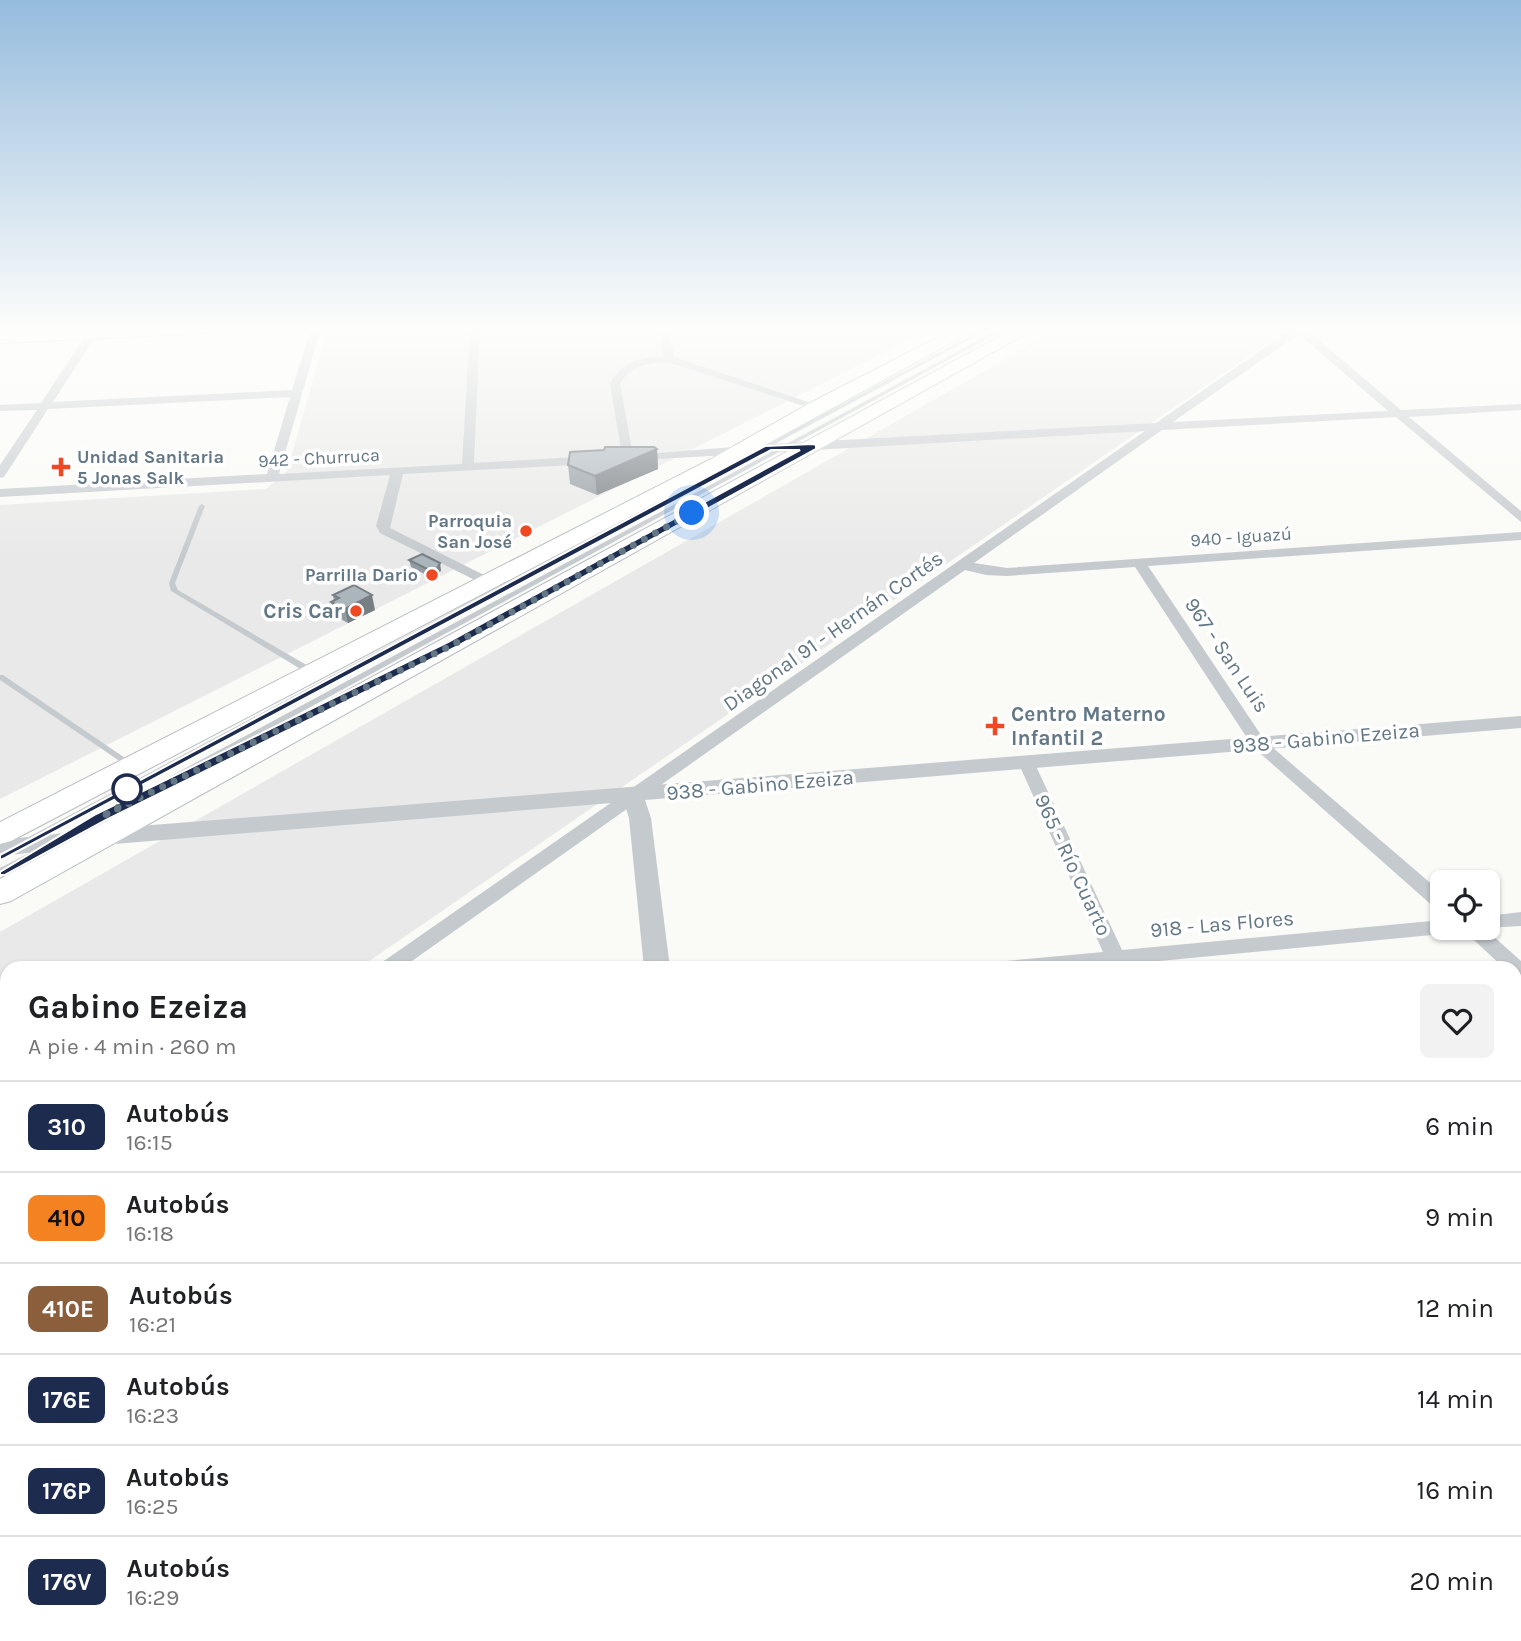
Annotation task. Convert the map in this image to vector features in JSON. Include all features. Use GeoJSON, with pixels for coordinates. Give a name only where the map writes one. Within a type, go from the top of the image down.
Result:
{"type":"FeatureCollection","features":[{"type":"Feature","properties":{"kind":"main road"},"geometry":{"type":"LineString","coordinates":[[4,846],[132,765],[487,582],[822,405]]}},
{"type":"Feature","properties":{"kind":"main road"},"geometry":{"type":"LineString","coordinates":[[0,893],[101,827],[452,645],[890,405]]}},
{"type":"Feature","properties":{"kind":"street"},"geometry":{"type":"LineString","coordinates":[[0,474],[44,405]]}},
{"type":"Feature","properties":{"kind":"street"},"geometry":{"type":"LineString","coordinates":[[0,408],[53,405]]}},
{"type":"Feature","properties":{"kind":"street"},"geometry":{"type":"LineString","coordinates":[[272,478],[294,405]]}},
{"type":"Feature","properties":{"kind":"street"},"geometry":{"type":"LineString","coordinates":[[468,467],[471,405]]}},
{"type":"Feature","properties":{"kind":"street"},"geometry":{"type":"LineString","coordinates":[[614,459],[615,405]]}},
{"type":"Feature","properties":{"kind":"street"},"geometry":{"type":"LineString","coordinates":[[810,405],[817,407]]}},
{"type":"Feature","properties":{"kind":"street","name":"Diagonal 91 - Hernán Cortés"},"geometry":{"type":"LineString","coordinates":[[398,961],[1190,405]]}},
{"type":"Feature","properties":{"kind":"street"},"geometry":{"type":"LineString","coordinates":[[1390,405],[1521,518]]}},
{"type":"Feature","properties":{"kind":"street","name":"942 - Churruca"},"geometry":{"type":"LineString","coordinates":[[0,494],[614,459],[769,447],[813,447],[1521,407]]}},
{"type":"Feature","properties":{"kind":"street"},"geometry":{"type":"LineString","coordinates":[[397,472],[383,526],[385,530],[487,582]]}},
{"type":"Feature","properties":{"kind":"street","name":"940 - Iguazú"},"geometry":{"type":"LineString","coordinates":[[964,565],[995,573],[1521,536]]}},
{"type":"Feature","properties":{"kind":"street","name":"967 - San Luis"},"geometry":{"type":"LineString","coordinates":[[1139,564],[1259,744],[1430,893]]}},
{"type":"Feature","properties":{"kind":"street","name":"938 - Gabino Ezeiza"},"geometry":{"type":"LineString","coordinates":[[4,846],[57,841],[101,827],[633,796],[1521,722]]}},
{"type":"Feature","properties":{"kind":"street","name":"965 - Río Cuarto"},"geometry":{"type":"LineString","coordinates":[[1026,762],[1118,961]]}},
{"type":"Feature","properties":{"kind":"street"},"geometry":{"type":"LineString","coordinates":[[633,796],[640,818],[656,961]]}},
{"type":"Feature","properties":{"kind":"street"},"geometry":{"type":"LineString","coordinates":[[1500,922],[1521,919]]}},
{"type":"Feature","properties":{"kind":"street","name":"918 - Las Flores"},"geometry":{"type":"LineString","coordinates":[[1127,961],[1430,928]]}},
{"type":"Feature","properties":{"kind":"street"},"geometry":{"type":"LineString","coordinates":[[1485,940],[1508,961]]}},
{"type":"Feature","properties":{"kind":"lane"},"geometry":{"type":"LineString","coordinates":[[4,846],[847,405]]}},
{"type":"Feature","properties":{"kind":"lane"},"geometry":{"type":"LineString","coordinates":[[101,827],[865,405]]}},
{"type":"Feature","properties":{"kind":"lane"},"geometry":{"type":"LineString","coordinates":[[202,506],[172,583],[174,591],[313,672]]}},
{"type":"Feature","properties":{"kind":"lane"},"geometry":{"type":"LineString","coordinates":[[0,677],[132,765]]}},
{"type":"Feature","properties":{"kind":"lane"},"geometry":{"type":"LineString","coordinates":[[0,872],[57,841]]}},
{"type":"Feature","properties":{"kind":"shaded area"},"geometry":{"type":"Polygon","coordinates":[[[306,405],[780,405],[0,799],[0,505],[266,489],[287,471],[306,405]]]}},
{"type":"Feature","properties":{"kind":"shaded area"},"geometry":{"type":"Polygon","coordinates":[[[926,405],[1178,405],[369,961],[0,961],[0,932],[926,405]]]}},
{"type":"Feature","properties":{"kind":"building"},"geometry":{"type":"Polygon","coordinates":[[[605,447],[657,449],[595,476],[568,465],[570,452],[604,450],[605,447]]]}},
{"type":"Feature","properties":{"kind":"building"},"geometry":{"type":"Polygon","coordinates":[[[422,554],[440,563],[435,573],[409,560],[422,554]]]}},
{"type":"Feature","properties":{"kind":"building"},"geometry":{"type":"Polygon","coordinates":[[[354,585],[372,595],[345,609],[331,602],[339,598],[333,595],[354,585]]]}},
{"type":"Feature","properties":{"kind":"bus line","name":"310"},"geometry":{"type":"LineString","coordinates":[[0,855],[769,447],[813,447],[452,645],[314,710],[199,771],[101,817],[0,872]]}},
{"type":"Feature","properties":{"kind":"place","name":"Unidad Sanitaria 5 Jonas Salk"},"geometry":{"type":"Point","coordinates":[61,467]}},
{"type":"Feature","properties":{"kind":"place","name":"Parroquia San José"},"geometry":{"type":"Point","coordinates":[526,531]}},
{"type":"Feature","properties":{"kind":"place","name":"Parrilla Dario"},"geometry":{"type":"Point","coordinates":[432,575]}},
{"type":"Feature","properties":{"kind":"place","name":"Cris Car"},"geometry":{"type":"Point","coordinates":[356,611]}},
{"type":"Feature","properties":{"kind":"place","name":"Centro Materno Infantil 2"},"geometry":{"type":"Point","coordinates":[995,726]}},
{"type":"Feature","properties":{"kind":"route"},"geometry":{"type":"LineString","coordinates":[[127,789],[139,796],[101,817],[199,771],[314,710],[452,645],[692,513]]}}]}
